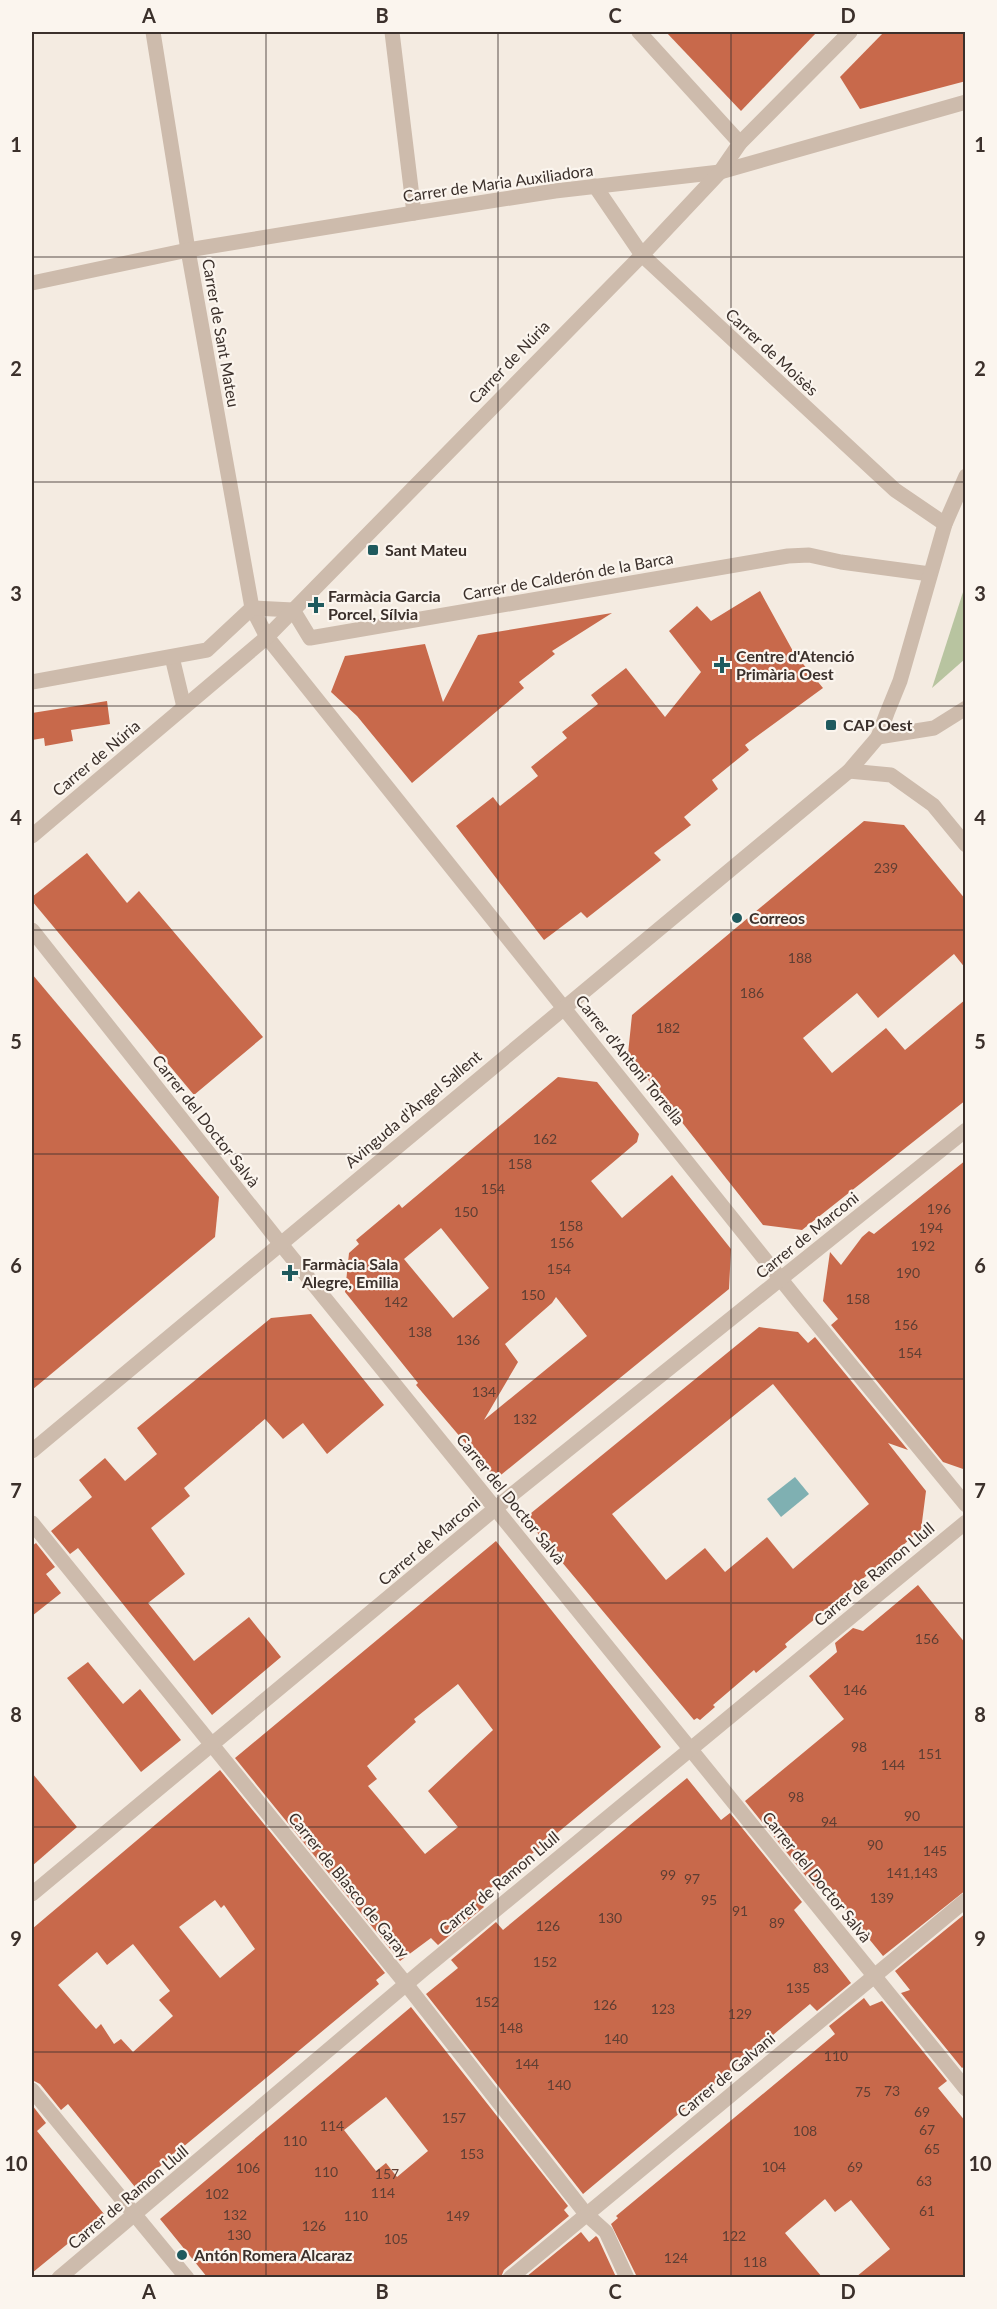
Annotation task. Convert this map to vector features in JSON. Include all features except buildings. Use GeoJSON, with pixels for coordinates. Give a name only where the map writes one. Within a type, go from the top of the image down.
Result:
{"type":"FeatureCollection","features":[{"type":"Feature","properties":{"kind":"street","name":"Carrer de Sant Mateu"},"geometry":{"type":"LineString","coordinates":[[153,32],[188,250],[252,608],[267,636]]}},
{"type":"Feature","properties":{"kind":"street"},"geometry":{"type":"LineString","coordinates":[[392,32],[414,213]]}},
{"type":"Feature","properties":{"kind":"street"},"geometry":{"type":"LineString","coordinates":[[639,32],[740,143]]}},
{"type":"Feature","properties":{"kind":"street","name":"Carrer de Núria"},"geometry":{"type":"LineString","coordinates":[[32,836],[267,636],[642,255],[720,172],[740,143],[850,32]]}},
{"type":"Feature","properties":{"kind":"street","name":"Carrer de Maria Auxiliadora"},"geometry":{"type":"LineString","coordinates":[[32,283],[188,250],[414,213],[595,186],[720,172],[966,102]]}},
{"type":"Feature","properties":{"kind":"street","name":"Carrer de Moisès"},"geometry":{"type":"LineString","coordinates":[[595,186],[642,255],[895,490],[945,524]]}},
{"type":"Feature","properties":{"kind":"street","name":"Avinguda d'Àngel Sallent"},"geometry":{"type":"LineString","coordinates":[[32,1451],[849,771],[878,736],[900,681],[945,524],[966,476]]}},
{"type":"Feature","properties":{"kind":"street","name":"Carrer de Calderón de la Barca"},"geometry":{"type":"LineString","coordinates":[[293,610],[310,638],[788,556],[809,555],[841,562],[930,574]]}},
{"type":"Feature","properties":{"kind":"street"},"geometry":{"type":"LineString","coordinates":[[32,682],[207,650],[252,608],[293,610]]}},
{"type":"Feature","properties":{"kind":"street","name":"Carrer d'Antoni Torrella"},"geometry":{"type":"LineString","coordinates":[[267,636],[782,1280],[966,1505]]}},
{"type":"Feature","properties":{"kind":"street"},"geometry":{"type":"LineString","coordinates":[[172,657],[184,707]]}},
{"type":"Feature","properties":{"kind":"street"},"geometry":{"type":"LineString","coordinates":[[878,736],[934,728],[966,708]]}},
{"type":"Feature","properties":{"kind":"street"},"geometry":{"type":"LineString","coordinates":[[849,771],[891,775],[933,805],[966,845]]}},
{"type":"Feature","properties":{"kind":"street","name":"Carrer del Doctor Salvà"},"geometry":{"type":"LineString","coordinates":[[32,930],[280,1243],[966,2089]]}},
{"type":"Feature","properties":{"kind":"street","name":"Carrer de Marconi"},"geometry":{"type":"LineString","coordinates":[[32,1894],[496,1508],[966,1130]]}},
{"type":"Feature","properties":{"kind":"street","name":"Carrer de Blasco de Garay"},"geometry":{"type":"LineString","coordinates":[[32,1522],[406,1984],[586,2214],[606,2232],[627,2277]]}},
{"type":"Feature","properties":{"kind":"street","name":"Carrer de Ramon Llull"},"geometry":{"type":"LineString","coordinates":[[59,2277],[135,2216],[406,1984],[966,1522]]}},
{"type":"Feature","properties":{"kind":"street","name":"Carrer de Galvani"},"geometry":{"type":"LineString","coordinates":[[510,2277],[966,1900]]}},
{"type":"Feature","properties":{"kind":"street"},"geometry":{"type":"LineString","coordinates":[[32,2090],[187,2277]]}},
{"type":"Feature","properties":{"kind":"green space"},"geometry":{"type":"Polygon","coordinates":[[[965,586],[965,659],[932,688],[965,586]]]}},
{"type":"Feature","properties":{"kind":"water"},"geometry":{"type":"Polygon","coordinates":[[[795,1477],[809,1494],[781,1517],[767,1499],[795,1477]]]}},
{"type":"Feature","properties":{"kind":"place","name":"Sant Mateu"},"geometry":{"type":"Point","coordinates":[373,550]}},
{"type":"Feature","properties":{"kind":"place","name":"Farmàcia Garcia Porcel, Sílvia"},"geometry":{"type":"Point","coordinates":[316,605]}},
{"type":"Feature","properties":{"kind":"place","name":"Centre d'Atenció Primària Oest"},"geometry":{"type":"Point","coordinates":[722,665]}},
{"type":"Feature","properties":{"kind":"place","name":"CAP Oest"},"geometry":{"type":"Point","coordinates":[831,725]}},
{"type":"Feature","properties":{"kind":"place","name":"Correos"},"geometry":{"type":"Point","coordinates":[737,918]}},
{"type":"Feature","properties":{"kind":"place","name":"Farmàcia Sala Alegre, Emilia"},"geometry":{"type":"Point","coordinates":[290,1273]}},
{"type":"Feature","properties":{"kind":"place","name":"Antón Romera Alcaraz"},"geometry":{"type":"Point","coordinates":[182,2255]}}]}
